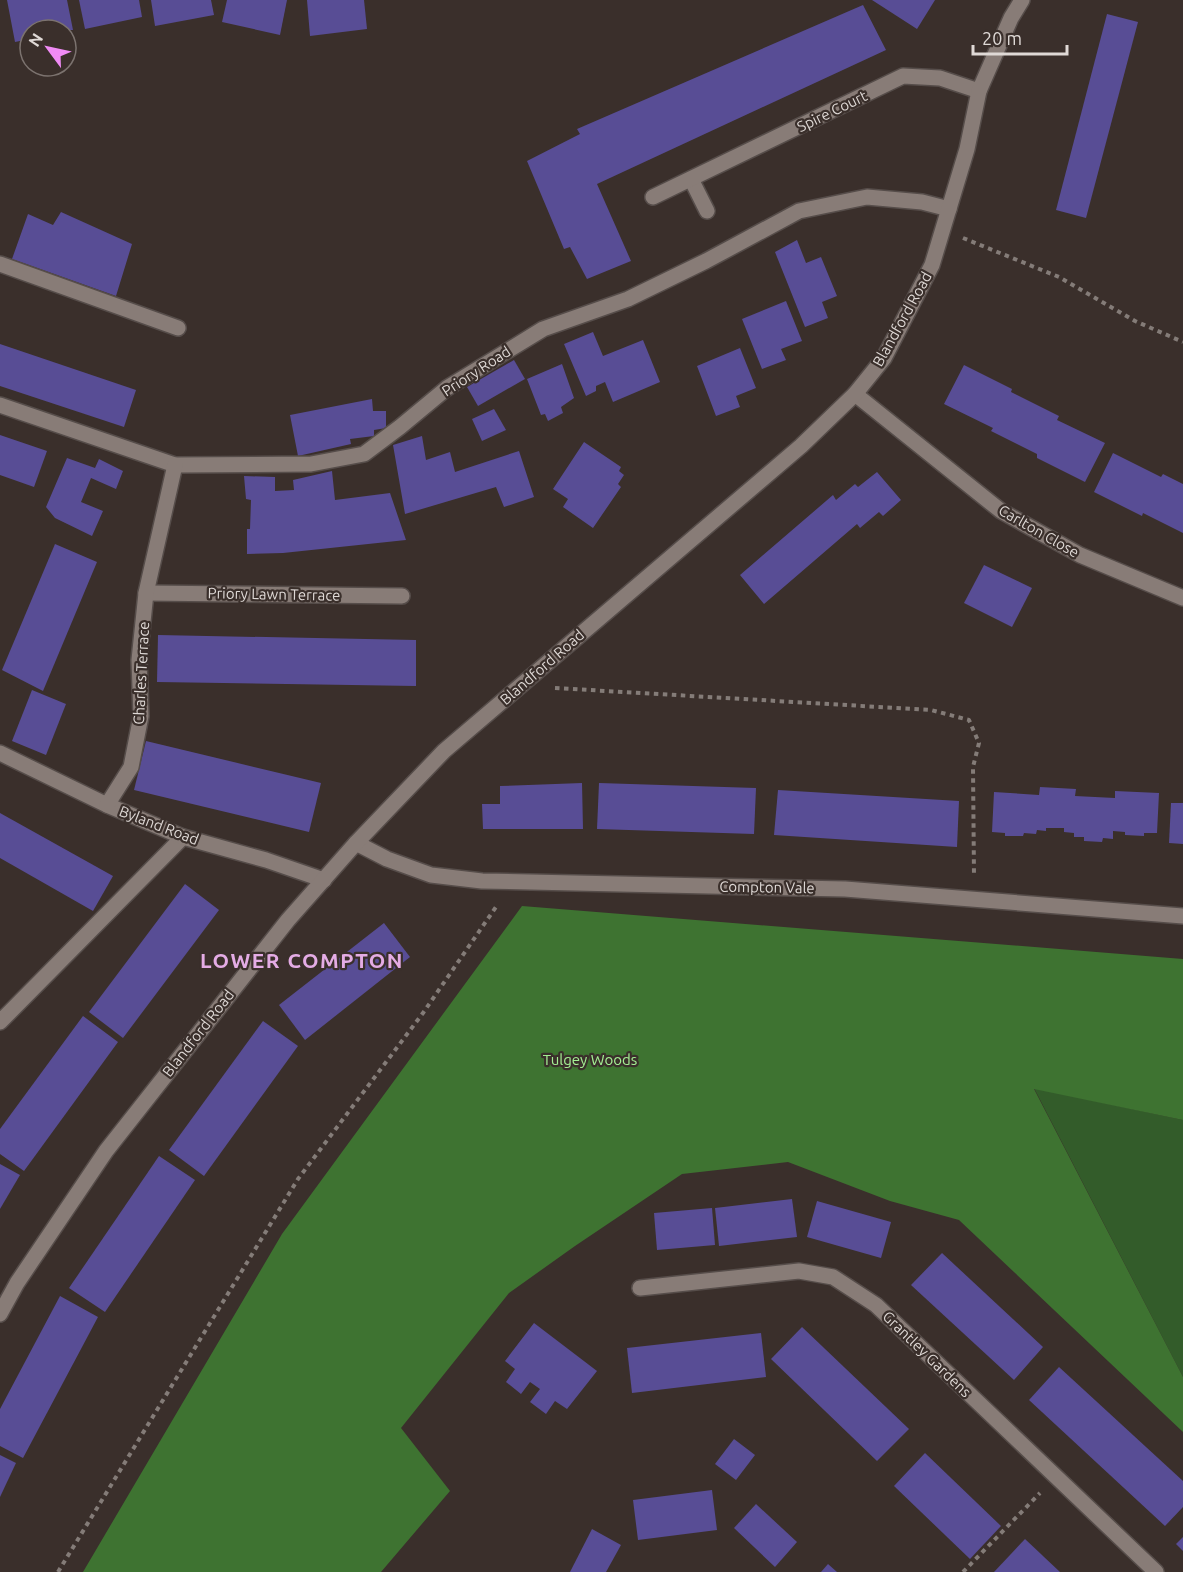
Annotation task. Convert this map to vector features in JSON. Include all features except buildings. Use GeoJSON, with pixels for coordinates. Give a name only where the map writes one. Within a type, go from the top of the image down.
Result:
{"type":"FeatureCollection","features":[{"type":"Feature","properties":{"kind":"street","name":"Blandford Road"},"geometry":{"type":"LineString","coordinates":[[0,1314],[17,1282],[106,1151],[281,929],[356,843],[444,751],[801,446],[855,394],[884,358],[932,265],[967,148],[979,90],[1011,18],[1022,0]]}},
{"type":"Feature","properties":{"kind":"street","name":"Spire Court"},"geometry":{"type":"LineString","coordinates":[[653,197],[903,76],[940,78],[979,90]]}},
{"type":"Feature","properties":{"kind":"street"},"geometry":{"type":"LineString","coordinates":[[691,179],[707,211]]}},
{"type":"Feature","properties":{"kind":"street","name":"Priory Road"},"geometry":{"type":"LineString","coordinates":[[0,405],[175,465],[311,464],[364,454],[447,388],[543,330],[628,299],[706,261],[799,211],[867,197],[922,202],[949,208]]}},
{"type":"Feature","properties":{"kind":"street"},"geometry":{"type":"LineString","coordinates":[[0,264],[178,328]]}},
{"type":"Feature","properties":{"kind":"street","name":"Carlton Close"},"geometry":{"type":"LineString","coordinates":[[855,394],[1001,511],[1080,555],[1183,598]]}},
{"type":"Feature","properties":{"kind":"street","name":"Charles Terrace"},"geometry":{"type":"LineString","coordinates":[[107,805],[131,767],[141,716],[139,660],[146,593],[175,465]]}},
{"type":"Feature","properties":{"kind":"street","name":"Priory Lawn Terrace"},"geometry":{"type":"LineString","coordinates":[[146,593],[402,596]]}},
{"type":"Feature","properties":{"kind":"street","name":"Byland Road"},"geometry":{"type":"LineString","coordinates":[[0,753],[107,805],[183,837],[266,860],[324,880]]}},
{"type":"Feature","properties":{"kind":"street"},"geometry":{"type":"LineString","coordinates":[[0,1022],[183,837]]}},
{"type":"Feature","properties":{"kind":"street","name":"Compton Vale"},"geometry":{"type":"LineString","coordinates":[[356,843],[387,859],[431,875],[482,881],[845,889],[1183,916]]}},
{"type":"Feature","properties":{"kind":"street","name":"Grantley Gardens"},"geometry":{"type":"LineString","coordinates":[[640,1288],[799,1271],[832,1277],[876,1305],[1156,1572]]}},
{"type":"Feature","properties":{"kind":"path"},"geometry":{"type":"LineString","coordinates":[[943,230],[1059,277],[1135,321],[1183,342]]}},
{"type":"Feature","properties":{"kind":"path"},"geometry":{"type":"LineString","coordinates":[[519,686],[931,710],[969,720],[979,743],[973,767],[974,899]]}},
{"type":"Feature","properties":{"kind":"path"},"geometry":{"type":"LineString","coordinates":[[58,1572],[298,1179],[423,1013],[513,882]]}},
{"type":"Feature","properties":{"kind":"path"},"geometry":{"type":"LineString","coordinates":[[963,1572],[1055,1478]]}},
{"type":"Feature","properties":{"kind":"green space","name":"Tulgey Woods"},"geometry":{"type":"Polygon","coordinates":[[[522,906],[1183,959],[1183,1120],[1034,1089],[1183,1377],[1183,1432],[959,1220],[890,1201],[788,1162],[682,1174],[509,1293],[401,1428],[450,1491],[381,1572],[83,1572],[282,1234],[522,906]]]}},
{"type":"Feature","properties":{"kind":"green space"},"geometry":{"type":"Polygon","coordinates":[[[1034,1088],[1183,1120],[1183,1377],[1034,1088]]]}},
{"type":"Feature","properties":{"kind":"district","name":"LOWER COMPTON"},"geometry":{"type":"Point","coordinates":[302,960]}}]}
